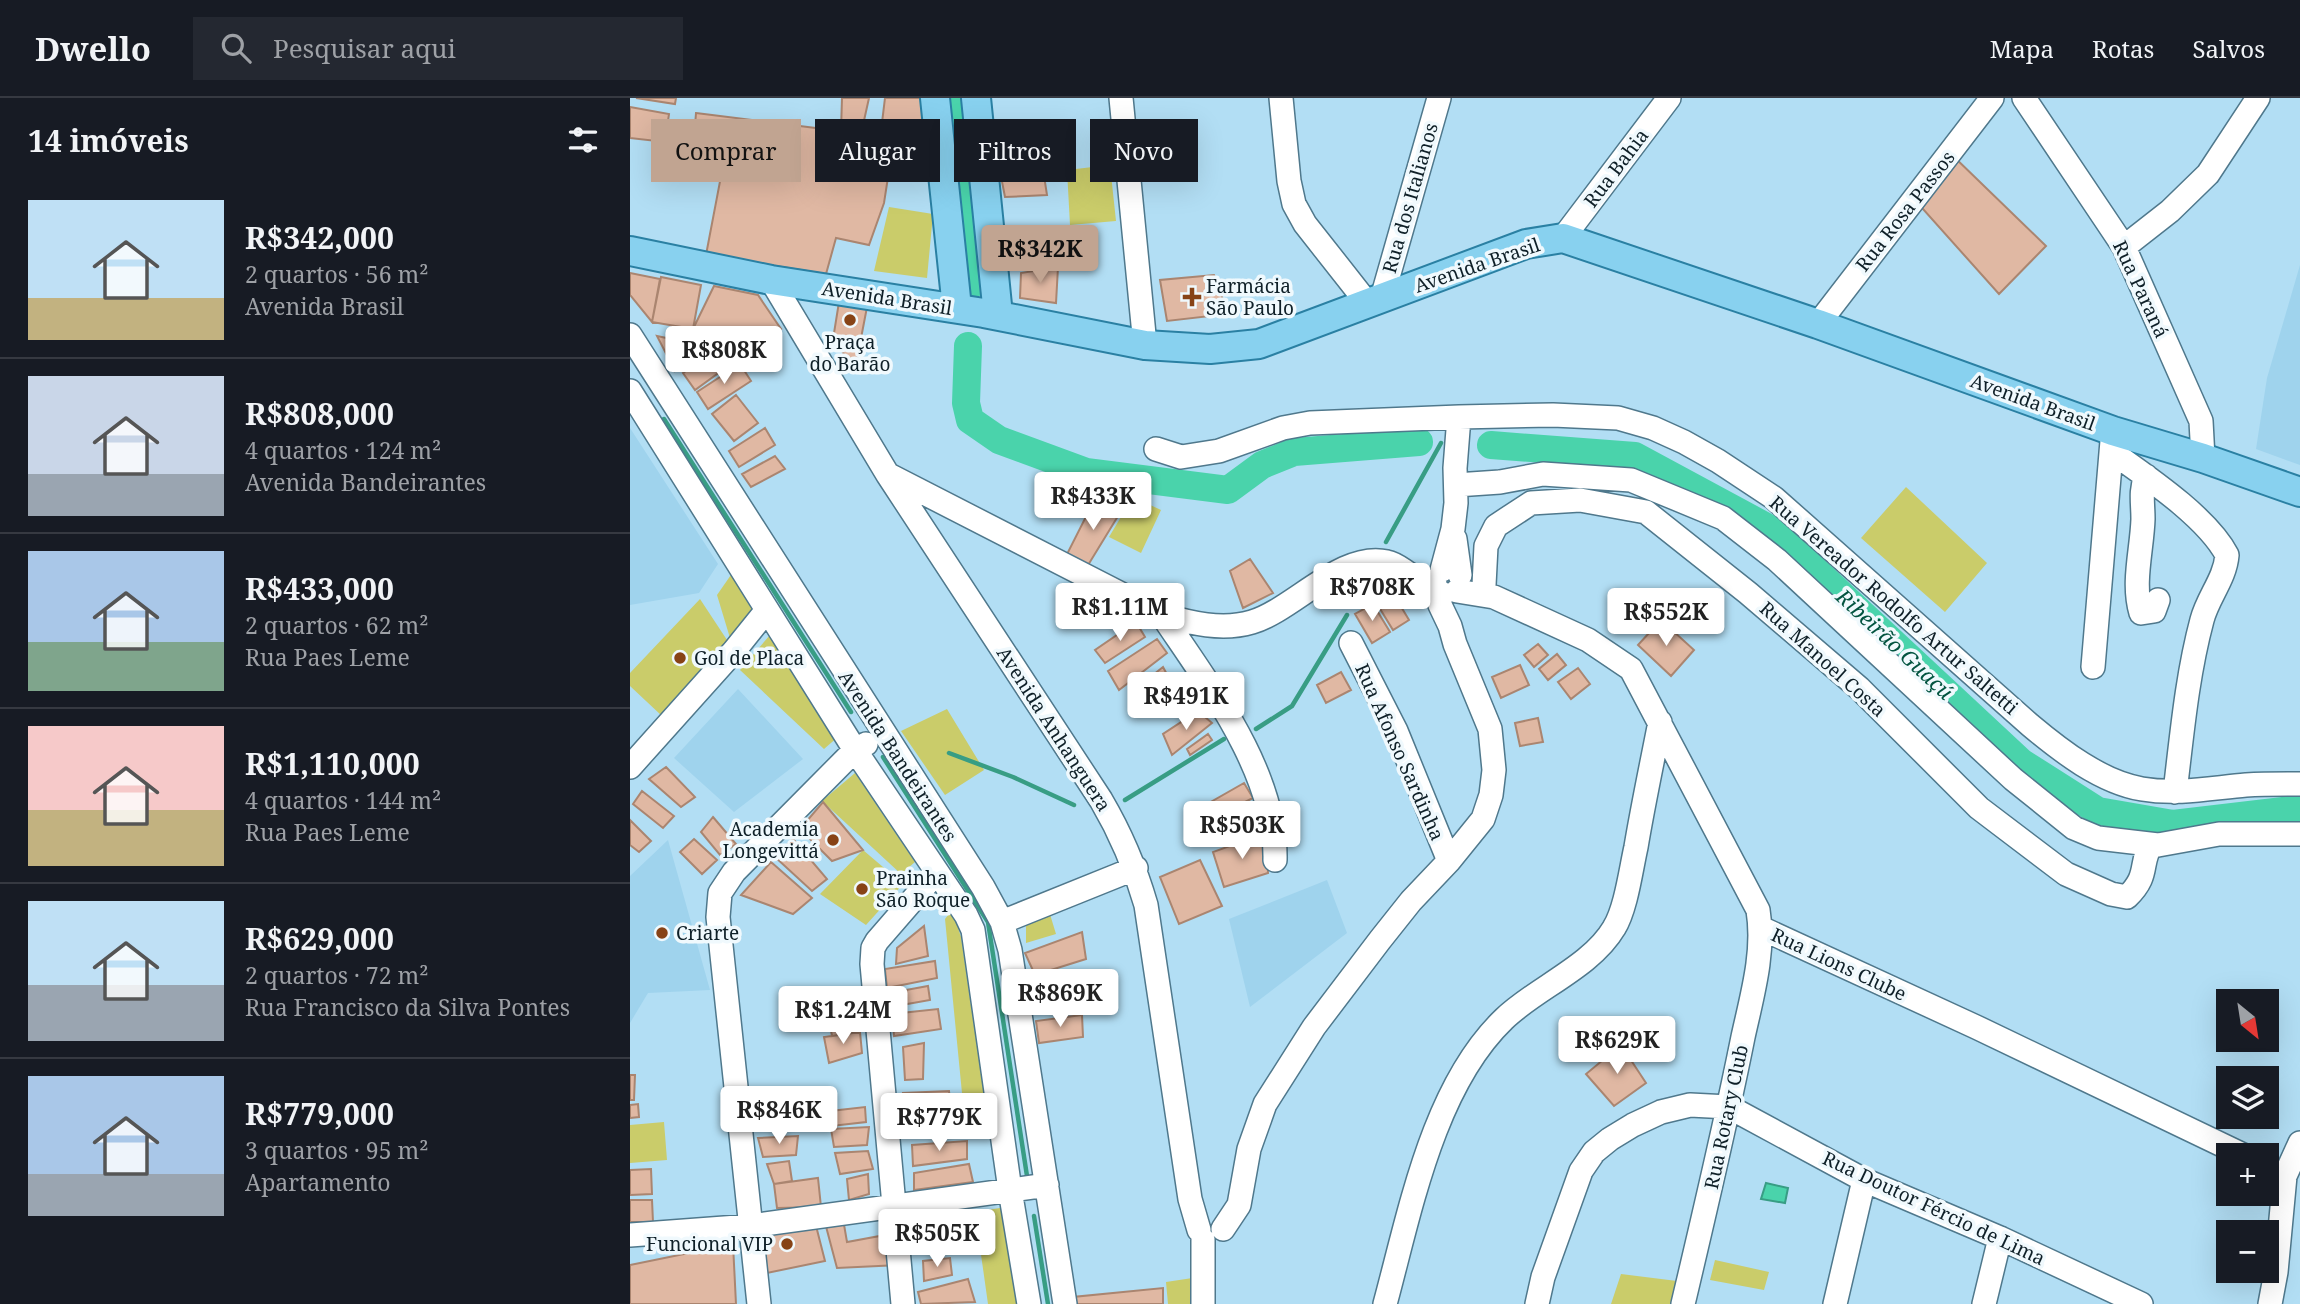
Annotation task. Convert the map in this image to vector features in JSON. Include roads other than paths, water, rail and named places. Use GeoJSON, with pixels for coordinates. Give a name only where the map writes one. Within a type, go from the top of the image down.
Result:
{"type":"FeatureCollection","features":[{"type":"Feature","properties":{"kind":"main road"},"geometry":{"type":"LineString","coordinates":[[935,98],[957,309]]}},
{"type":"Feature","properties":{"kind":"main road"},"geometry":{"type":"LineString","coordinates":[[976,98],[998,315]]}},
{"type":"Feature","properties":{"kind":"main road","name":"Avenida Brasil"},"geometry":{"type":"LineString","coordinates":[[630,251],[771,280],[998,315],[1145,345],[1210,349],[1259,344],[1526,244],[1563,238],[1818,324],[2112,441],[2203,458],[2300,492]]}},
{"type":"Feature","properties":{"kind":"street"},"geometry":{"type":"LineString","coordinates":[[1121,98],[1145,345]]}},
{"type":"Feature","properties":{"kind":"street"},"geometry":{"type":"LineString","coordinates":[[1281,98],[1289,181],[1294,204],[1305,224],[1375,301]]}},
{"type":"Feature","properties":{"kind":"street","name":"Rua dos Italianos"},"geometry":{"type":"LineString","coordinates":[[1375,301],[1439,98]]}},
{"type":"Feature","properties":{"kind":"street","name":"Rua Bahia"},"geometry":{"type":"LineString","coordinates":[[1563,238],[1669,98]]}},
{"type":"Feature","properties":{"kind":"street","name":"Rua Rosa Passos"},"geometry":{"type":"LineString","coordinates":[[1818,324],[1992,98]]}},
{"type":"Feature","properties":{"kind":"street","name":"Rua Paraná"},"geometry":{"type":"LineString","coordinates":[[2024,98],[2123,247],[2201,421],[2203,458]]}},
{"type":"Feature","properties":{"kind":"street"},"geometry":{"type":"LineString","coordinates":[[2123,247],[2170,211],[2208,174],[2258,98]]}},
{"type":"Feature","properties":{"kind":"street","name":"Avenida Anhanguera"},"geometry":{"type":"LineString","coordinates":[[771,280],[888,475],[1101,800],[1122,837],[1136,868],[1146,905],[1190,1199],[1212,1232]]}},
{"type":"Feature","properties":{"kind":"street","name":"Avenida Bandeirantes"},"geometry":{"type":"LineString","coordinates":[[630,335],[1002,922],[1010,950],[1065,1304]]}},
{"type":"Feature","properties":{"kind":"street"},"geometry":{"type":"LineString","coordinates":[[630,382],[652,369]]}},
{"type":"Feature","properties":{"kind":"street","name":"Avenida Bandeirantes"},"geometry":{"type":"LineString","coordinates":[[630,391],[855,750],[966,915],[976,942],[1010,1190],[1029,1304]]}},
{"type":"Feature","properties":{"kind":"street","name":"Rua Vereador Rodolfo Artur Saltetti"},"geometry":{"type":"LineString","coordinates":[[1156,449],[1181,457],[1219,452],[1283,428],[1310,423],[1553,415],[1618,418],[1653,428],[1684,442],[1774,498],[2061,750],[2100,773],[2141,789],[2175,792],[2249,785],[2300,784]]}},
{"type":"Feature","properties":{"kind":"street"},"geometry":{"type":"LineString","coordinates":[[1203,1301],[1217,1263],[1212,1232],[1239,1205],[1249,1149],[1265,1104],[1314,1027],[1380,940],[1483,819],[1491,795],[1494,770],[1490,729],[1450,626],[1448,582],[1454,529],[1459,417]]}},
{"type":"Feature","properties":{"kind":"street"},"geometry":{"type":"LineString","coordinates":[[2112,441],[2146,476],[2210,531],[2227,555],[2226,568],[2207,602],[2191,665],[2175,792]]}},
{"type":"Feature","properties":{"kind":"street"},"geometry":{"type":"LineString","coordinates":[[2093,667],[2112,441]]}},
{"type":"Feature","properties":{"kind":"street"},"geometry":{"type":"LineString","coordinates":[[1456,477],[1500,482],[1543,474],[1631,480],[1723,518],[1777,559],[2013,779],[2074,828],[2098,838],[2151,845],[2219,834],[2300,834]]}},
{"type":"Feature","properties":{"kind":"street","name":"Rua Lions Clube"},"geometry":{"type":"LineString","coordinates":[[888,475],[1162,615],[1214,626],[1252,622],[1281,608],[1324,578],[1359,564],[1385,561],[1398,566],[1431,566],[1448,582],[1489,591],[1588,640],[1631,669],[1753,898],[1761,928],[2018,1046],[2218,1143]]}},
{"type":"Feature","properties":{"kind":"street"},"geometry":{"type":"LineString","coordinates":[[2146,476],[2142,487],[2143,519],[2137,599],[2141,613],[2154,611],[2158,600]]}},
{"type":"Feature","properties":{"kind":"street","name":"Rua Manoel Costa"},"geometry":{"type":"LineString","coordinates":[[1489,591],[1486,546],[1496,526],[1531,503],[1580,499],[1646,512],[1748,593],[1859,688],[1979,808],[2066,874],[2110,894],[2127,897],[2138,886],[2151,845]]}},
{"type":"Feature","properties":{"kind":"street"},"geometry":{"type":"LineString","coordinates":[[630,766],[734,651],[767,610]]}},
{"type":"Feature","properties":{"kind":"street"},"geometry":{"type":"LineString","coordinates":[[1162,615],[1246,746],[1276,838],[1275,860]]}},
{"type":"Feature","properties":{"kind":"street","name":"Rua Afonso Sardinha"},"geometry":{"type":"LineString","coordinates":[[1351,643],[1396,732],[1449,861]]}},
{"type":"Feature","properties":{"kind":"street"},"geometry":{"type":"LineString","coordinates":[[1385,1304],[1418,1179],[1454,1090],[1476,1051],[1506,1016],[1597,949],[1615,928],[1628,886],[1660,722]]}},
{"type":"Feature","properties":{"kind":"street"},"geometry":{"type":"LineString","coordinates":[[759,1304],[718,917],[720,893],[734,872],[855,750],[885,734]]}},
{"type":"Feature","properties":{"kind":"street"},"geometry":{"type":"LineString","coordinates":[[1002,922],[1136,868]]}},
{"type":"Feature","properties":{"kind":"street"},"geometry":{"type":"LineString","coordinates":[[903,1304],[872,964],[873,947],[936,873]]}},
{"type":"Feature","properties":{"kind":"street","name":"Rua Rotary Club"},"geometry":{"type":"LineString","coordinates":[[1683,1304],[1729,1107],[1755,980],[1761,928]]}},
{"type":"Feature","properties":{"kind":"street"},"geometry":{"type":"LineString","coordinates":[[1537,1304],[1543,1277],[1581,1171],[1594,1152],[1621,1132],[1661,1112],[1690,1105],[1729,1107]]}},
{"type":"Feature","properties":{"kind":"street","name":"Rua Doutor Fércio de Lima"},"geometry":{"type":"LineString","coordinates":[[1729,1107],[1864,1180],[2000,1238],[2141,1304]]}},
{"type":"Feature","properties":{"kind":"street"},"geometry":{"type":"LineString","coordinates":[[2279,1167],[2300,1143]]}},
{"type":"Feature","properties":{"kind":"street"},"geometry":{"type":"LineString","coordinates":[[1835,1304],[1864,1180]]}},
{"type":"Feature","properties":{"kind":"street"},"geometry":{"type":"LineString","coordinates":[[630,1235],[751,1226],[1047,1185]]}},
{"type":"Feature","properties":{"kind":"street"},"geometry":{"type":"LineString","coordinates":[[2270,1304],[2276,1272],[2275,1206]]}},
{"type":"Feature","properties":{"kind":"street"},"geometry":{"type":"LineString","coordinates":[[1984,1304],[2000,1238]]}},
{"type":"Feature","properties":{"kind":"waterway","name":"Ribeirão Guaçú"},"geometry":{"type":"LineString","coordinates":[[950,98],[969,287]]}},
{"type":"Feature","properties":{"kind":"waterway","name":"Ribeirão Guaçú"},"geometry":{"type":"LineString","coordinates":[[968,346],[966,403],[970,420],[999,440],[1086,472],[1228,490],[1262,465],[1294,452],[1419,442]]}},
{"type":"Feature","properties":{"kind":"waterway"},"geometry":{"type":"LineString","coordinates":[[664,419],[851,712]]}},
{"type":"Feature","properties":{"kind":"waterway"},"geometry":{"type":"LineString","coordinates":[[1386,542],[1441,443]]}},
{"type":"Feature","properties":{"kind":"waterway","name":"Ribeirão Guaçú"},"geometry":{"type":"LineString","coordinates":[[1491,445],[1635,456],[1772,530],[2021,762],[2098,811],[2173,824],[2300,809]]}},
{"type":"Feature","properties":{"kind":"waterway"},"geometry":{"type":"LineString","coordinates":[[1256,729],[1292,706],[1347,615]]}},
{"type":"Feature","properties":{"kind":"waterway"},"geometry":{"type":"LineString","coordinates":[[1125,800],[1224,739]]}},
{"type":"Feature","properties":{"kind":"waterway"},"geometry":{"type":"LineString","coordinates":[[949,753],[1013,777],[1074,805]]}},
{"type":"Feature","properties":{"kind":"waterway"},"geometry":{"type":"LineString","coordinates":[[883,757],[988,922],[1027,1176]]}},
{"type":"Feature","properties":{"kind":"waterway"},"geometry":{"type":"LineString","coordinates":[[1034,1216],[1048,1304]]}},
{"type":"Feature","properties":{"kind":"place","name":"Farmácia São Paulo"},"geometry":{"type":"Point","coordinates":[1192,297]}},
{"type":"Feature","properties":{"kind":"place","name":"Praça do Barão"},"geometry":{"type":"Point","coordinates":[850,320]}},
{"type":"Feature","properties":{"kind":"place","name":"Gol de Placa"},"geometry":{"type":"Point","coordinates":[680,658]}},
{"type":"Feature","properties":{"kind":"place","name":"Academia Longevittá"},"geometry":{"type":"Point","coordinates":[833,840]}},
{"type":"Feature","properties":{"kind":"place","name":"Prainha São Roque"},"geometry":{"type":"Point","coordinates":[862,889]}},
{"type":"Feature","properties":{"kind":"place","name":"Criarte"},"geometry":{"type":"Point","coordinates":[662,933]}},
{"type":"Feature","properties":{"kind":"place","name":"Funcional VIP"},"geometry":{"type":"Point","coordinates":[787,1244]}}]}
